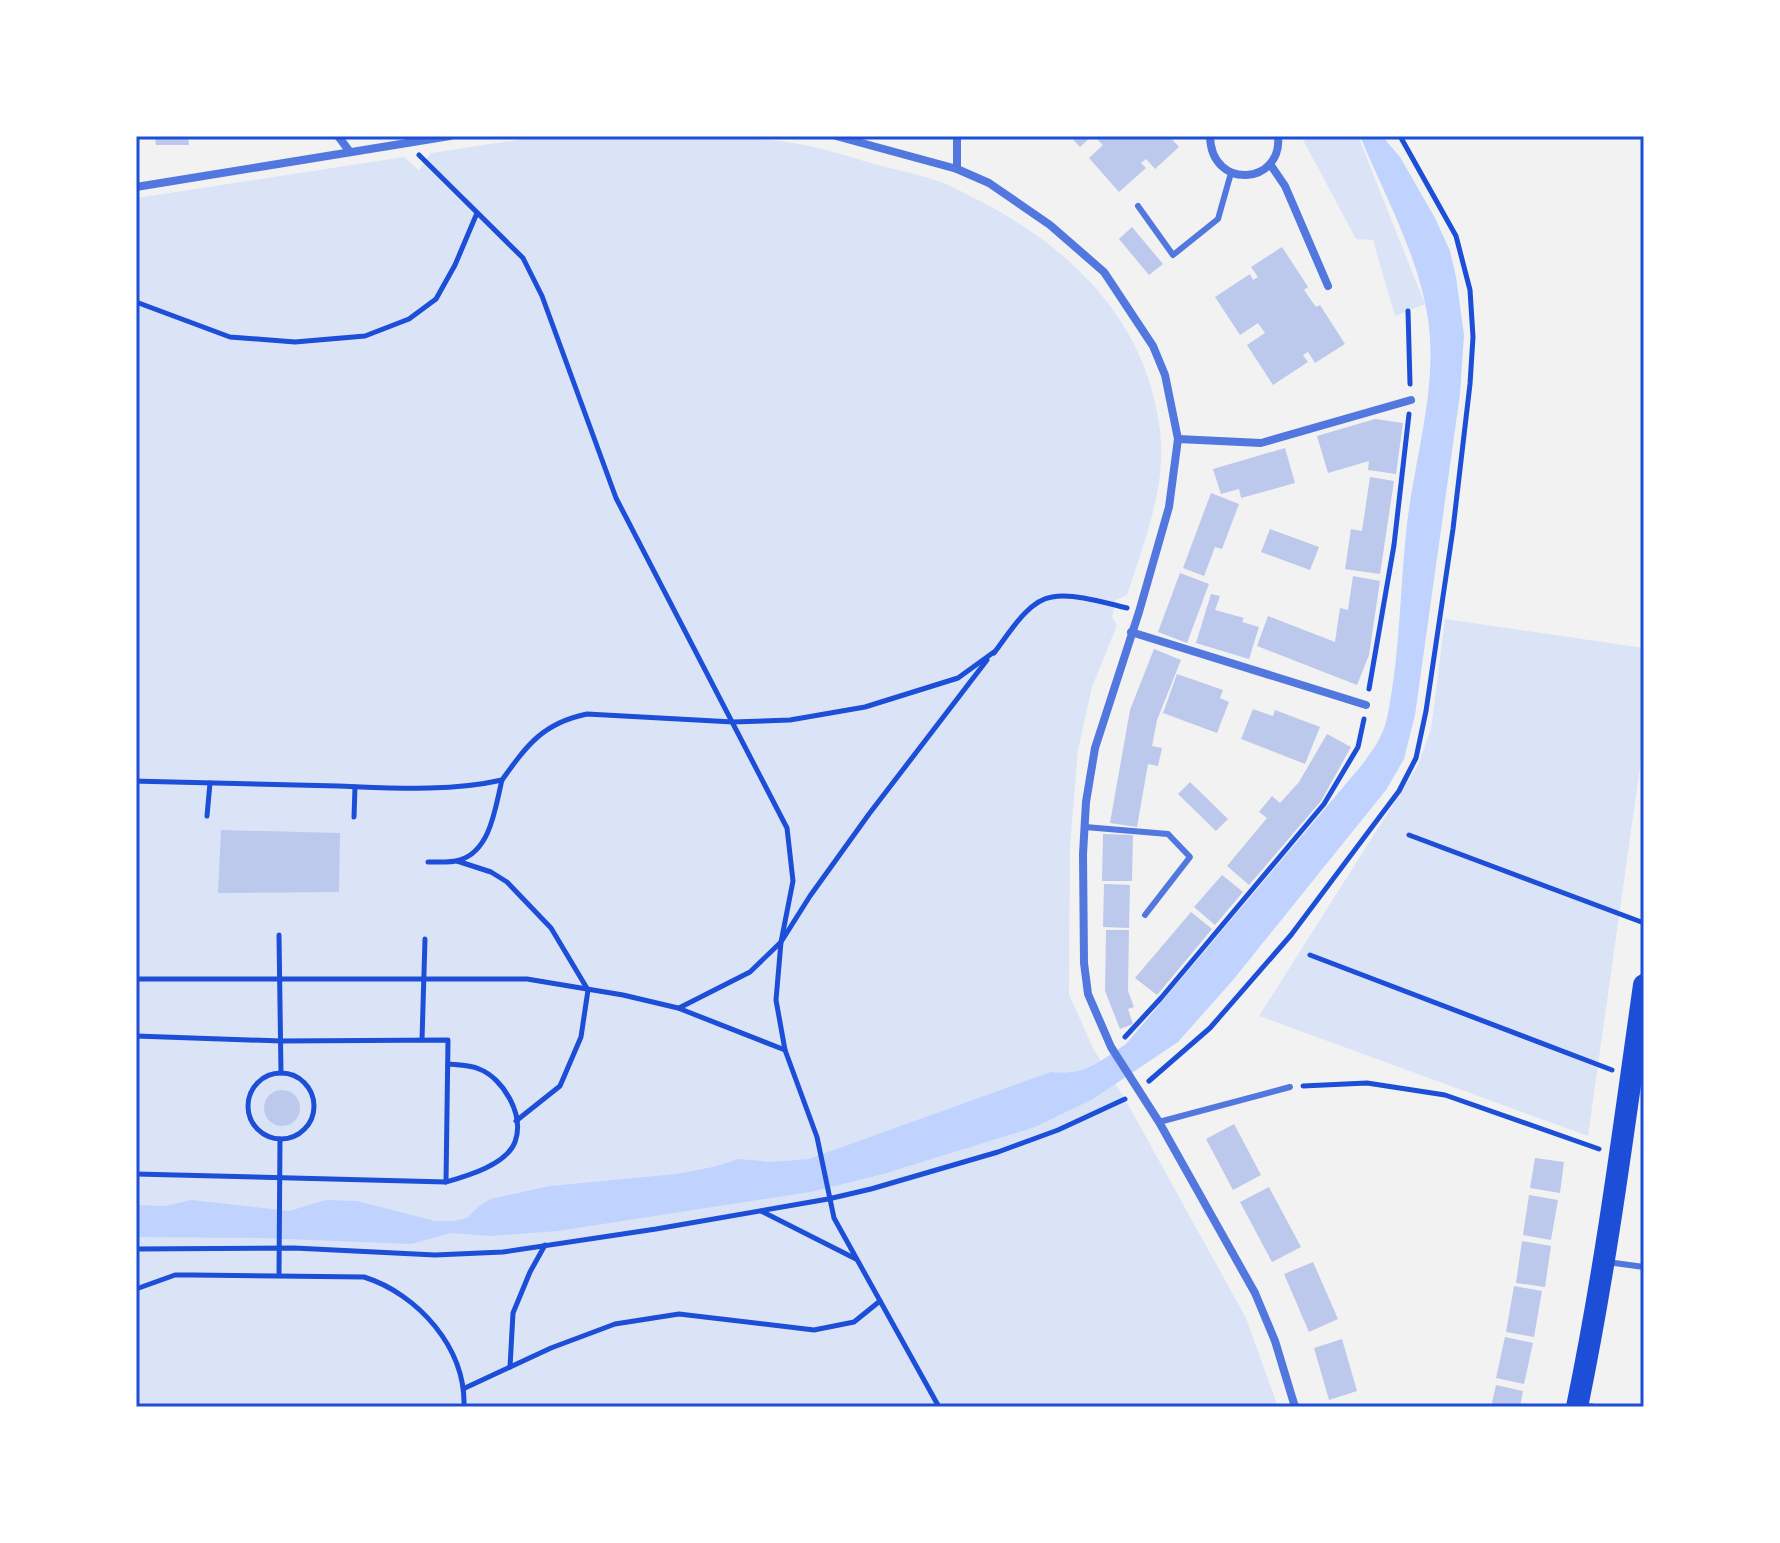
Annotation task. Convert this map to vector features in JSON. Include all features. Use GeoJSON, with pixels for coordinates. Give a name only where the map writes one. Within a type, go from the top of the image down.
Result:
{"type":"FeatureCollection","features":[{"type":"Feature","properties":{"kind":"highway"},"geometry":{"type":"LineString","coordinates":[[1584,1406],[1644,985]]}},
{"type":"Feature","properties":{"kind":"street"},"geometry":{"type":"LineString","coordinates":[[338,136],[350,152]]}},
{"type":"Feature","properties":{"kind":"street"},"geometry":{"type":"LineString","coordinates":[[136,187],[450,136]]}},
{"type":"Feature","properties":{"kind":"street"},"geometry":{"type":"LineString","coordinates":[[836,136],[957,169],[989,183],[1030,211],[1077,246],[1104,272],[1153,346],[1165,375],[1178,439],[1169,507],[1095,748],[1085,827],[1084,963],[1088,994],[1111,1047],[1154,1113],[1255,1293],[1275,1341],[1295,1407]]}},
{"type":"Feature","properties":{"kind":"street"},"geometry":{"type":"LineString","coordinates":[[957,136],[957,169]]}},
{"type":"Feature","properties":{"kind":"street"},"geometry":{"type":"LineString","coordinates":[[1210,136],[1214,158],[1231,173],[1252,174],[1270,164],[1276,154],[1278,136]]}},
{"type":"Feature","properties":{"kind":"street"},"geometry":{"type":"LineString","coordinates":[[1270,164],[1285,186],[1328,286]]}},
{"type":"Feature","properties":{"kind":"street"},"geometry":{"type":"LineString","coordinates":[[1178,439],[1261,443],[1411,400]]}},
{"type":"Feature","properties":{"kind":"street"},"geometry":{"type":"LineString","coordinates":[[1131,632],[1366,705]]}},
{"type":"Feature","properties":{"kind":"lane"},"geometry":{"type":"LineString","coordinates":[[1138,206],[1173,255],[1218,219],[1231,173]]}},
{"type":"Feature","properties":{"kind":"lane"},"geometry":{"type":"LineString","coordinates":[[1085,827],[1168,834],[1190,857],[1145,915]]}},
{"type":"Feature","properties":{"kind":"lane"},"geometry":{"type":"LineString","coordinates":[[1159,1122],[1290,1087]]}},
{"type":"Feature","properties":{"kind":"lane"},"geometry":{"type":"LineString","coordinates":[[1603,1262],[1644,1267]]}},
{"type":"Feature","properties":{"kind":"path"},"geometry":{"type":"LineString","coordinates":[[1148,1082],[1210,1028],[1291,935],[1399,791],[1416,758],[1453,529],[1473,337],[1470,290],[1456,236],[1400,136]]}},
{"type":"Feature","properties":{"kind":"path"},"geometry":{"type":"LineString","coordinates":[[404,144],[523,258],[536,283],[616,498],[787,828],[793,881],[781,942],[776,1000],[785,1050],[817,1137],[834,1218],[939,1407]]}},
{"type":"Feature","properties":{"kind":"path"},"geometry":{"type":"LineString","coordinates":[[136,302],[230,337],[295,342],[365,336],[409,319],[436,299],[455,265],[477,213]]}},
{"type":"Feature","properties":{"kind":"path"},"geometry":{"type":"LineString","coordinates":[[1111,1047],[1123,1039],[1161,998],[1324,804],[1358,747],[1394,545],[1411,400],[1408,311]]}},
{"type":"Feature","properties":{"kind":"path"},"geometry":{"type":"LineString","coordinates":[[678,1008],[750,972],[781,942],[869,814],[937,723],[1028,611],[1052,597],[1097,600],[1139,612]]}},
{"type":"Feature","properties":{"kind":"path"},"geometry":{"type":"LineString","coordinates":[[457,861],[481,846],[490,827],[502,780],[530,742],[567,718],[587,714],[733,722],[790,720],[865,707],[958,678],[994,652]]}},
{"type":"Feature","properties":{"kind":"path"},"geometry":{"type":"LineString","coordinates":[[136,781],[460,788],[502,780]]}},
{"type":"Feature","properties":{"kind":"path"},"geometry":{"type":"LineString","coordinates":[[207,816],[210,783]]}},
{"type":"Feature","properties":{"kind":"path"},"geometry":{"type":"LineString","coordinates":[[354,817],[355,787]]}},
{"type":"Feature","properties":{"kind":"path"},"geometry":{"type":"LineString","coordinates":[[1409,835],[1644,923]]}},
{"type":"Feature","properties":{"kind":"path"},"geometry":{"type":"LineString","coordinates":[[428,862],[457,861],[491,872],[507,882],[551,928],[588,990],[581,1037],[560,1086],[516,1121]]}},
{"type":"Feature","properties":{"kind":"path"},"geometry":{"type":"LineString","coordinates":[[279,935],[281,1073]]}},
{"type":"Feature","properties":{"kind":"path"},"geometry":{"type":"LineString","coordinates":[[422,1040],[425,939]]}},
{"type":"Feature","properties":{"kind":"path"},"geometry":{"type":"LineString","coordinates":[[1310,955],[1631,1077]]}},
{"type":"Feature","properties":{"kind":"path"},"geometry":{"type":"LineString","coordinates":[[136,979],[527,979],[678,1008],[785,1050]]}},
{"type":"Feature","properties":{"kind":"path"},"geometry":{"type":"LineString","coordinates":[[136,1036],[281,1041],[448,1040],[446,1182]]}},
{"type":"Feature","properties":{"kind":"path"},"geometry":{"type":"LineString","coordinates":[[136,1174],[446,1182],[484,1170],[515,1142],[513,1108],[499,1080],[477,1068],[448,1064]]}},
{"type":"Feature","properties":{"kind":"path"},"geometry":{"type":"LineString","coordinates":[[281,1073],[303,1080],[310,1089],[315,1106],[307,1127],[298,1134],[280,1139],[259,1130],[252,1121],[248,1107],[255,1086],[263,1078],[281,1073]]}},
{"type":"Feature","properties":{"kind":"path"},"geometry":{"type":"LineString","coordinates":[[1290,1087],[1367,1083],[1445,1095],[1620,1157]]}},
{"type":"Feature","properties":{"kind":"path"},"geometry":{"type":"LineString","coordinates":[[136,1249],[294,1248],[435,1255],[503,1252],[760,1211],[871,1189],[998,1152],[1058,1130],[1125,1099],[1137,1090]]}},
{"type":"Feature","properties":{"kind":"path"},"geometry":{"type":"LineString","coordinates":[[279,1275],[280,1139]]}},
{"type":"Feature","properties":{"kind":"path"},"geometry":{"type":"LineString","coordinates":[[760,1211],[857,1259]]}},
{"type":"Feature","properties":{"kind":"path"},"geometry":{"type":"LineString","coordinates":[[510,1367],[513,1313],[545,1245]]}},
{"type":"Feature","properties":{"kind":"path"},"geometry":{"type":"LineString","coordinates":[[136,1289],[175,1275],[364,1277],[387,1284],[425,1312],[449,1347],[465,1388],[464,1407]]}},
{"type":"Feature","properties":{"kind":"path"},"geometry":{"type":"LineString","coordinates":[[465,1388],[551,1348],[615,1324],[679,1314],[814,1330],[854,1322],[880,1301]]}},
{"type":"Feature","properties":{"kind":"shaded area"},"geometry":{"type":"Polygon","coordinates":[[[544,136],[726,136],[786,142],[936,180],[1016,221],[1047,243],[1101,294],[1122,323],[1140,356],[1152,391],[1160,430],[1160,472],[1147,535],[1127,595],[1116,600],[1112,617],[1117,625],[1092,687],[1078,750],[1070,846],[1069,994],[1094,1050],[1125,1099],[1246,1318],[1278,1407],[136,1407],[136,198],[404,157],[419,170],[431,153],[544,136]]]}},
{"type":"Feature","properties":{"kind":"shaded area"},"geometry":{"type":"Polygon","coordinates":[[[1301,136],[1358,136],[1425,304],[1395,316],[1373,240],[1356,239],[1301,136]]]}},
{"type":"Feature","properties":{"kind":"shaded area"},"geometry":{"type":"Polygon","coordinates":[[[1445,619],[1644,648],[1644,739],[1588,1136],[1259,1016],[1418,765],[1431,729],[1445,619]]]}},
{"type":"Feature","properties":{"kind":"water"},"geometry":{"type":"Polygon","coordinates":[[[1360,136],[1382,136],[1400,157],[1435,218],[1450,251],[1464,335],[1460,394],[1415,715],[1404,759],[1386,790],[1233,980],[1178,1042],[1093,1099],[1035,1127],[883,1174],[810,1192],[558,1231],[490,1236],[451,1233],[411,1244],[136,1237],[136,1205],[165,1206],[191,1200],[289,1211],[326,1200],[357,1201],[435,1221],[453,1221],[467,1218],[491,1199],[550,1186],[676,1174],[739,1159],[771,1162],[809,1159],[1051,1072],[1083,1070],[1126,1044],[1361,766],[1380,738],[1387,718],[1397,646],[1407,524],[1428,396],[1430,345],[1428,319],[1417,272],[1360,136]]]}},
{"type":"Feature","properties":{"kind":"building"},"geometry":{"type":"Polygon","coordinates":[[[155,136],[188,136],[189,145],[156,145],[155,136]]]}},
{"type":"Feature","properties":{"kind":"building"},"geometry":{"type":"Polygon","coordinates":[[[1070,136],[1092,136],[1080,147],[1070,136]]]}},
{"type":"Feature","properties":{"kind":"building"},"geometry":{"type":"Polygon","coordinates":[[[1094,136],[1169,136],[1179,147],[1155,169],[1146,159],[1141,163],[1146,168],[1119,192],[1089,158],[1103,145],[1094,136]]]}},
{"type":"Feature","properties":{"kind":"building"},"geometry":{"type":"Polygon","coordinates":[[[1132,227],[1163,264],[1149,275],[1119,239],[1132,227]]]}},
{"type":"Feature","properties":{"kind":"building"},"geometry":{"type":"Polygon","coordinates":[[[1282,247],[1308,287],[1304,290],[1316,307],[1320,305],[1345,344],[1315,363],[1308,352],[1303,355],[1308,362],[1273,385],[1247,345],[1265,333],[1258,323],[1240,335],[1215,297],[1250,274],[1253,280],[1258,277],[1251,267],[1282,247]]]}},
{"type":"Feature","properties":{"kind":"building"},"geometry":{"type":"Polygon","coordinates":[[[1375,419],[1403,423],[1396,474],[1368,470],[1369,461],[1328,473],[1317,436],[1375,419]]]}},
{"type":"Feature","properties":{"kind":"building"},"geometry":{"type":"Polygon","coordinates":[[[1285,448],[1295,483],[1241,498],[1239,489],[1221,494],[1213,469],[1285,448]]]}},
{"type":"Feature","properties":{"kind":"building"},"geometry":{"type":"Polygon","coordinates":[[[1370,477],[1394,481],[1380,574],[1345,569],[1351,529],[1362,531],[1370,477]]]}},
{"type":"Feature","properties":{"kind":"building"},"geometry":{"type":"Polygon","coordinates":[[[1211,493],[1239,504],[1222,549],[1215,547],[1204,576],[1183,568],[1211,493]]]}},
{"type":"Feature","properties":{"kind":"building"},"geometry":{"type":"Polygon","coordinates":[[[1270,529],[1319,547],[1310,570],[1261,552],[1270,529]]]}},
{"type":"Feature","properties":{"kind":"building"},"geometry":{"type":"Polygon","coordinates":[[[1180,573],[1209,584],[1187,643],[1158,632],[1180,573]]]}},
{"type":"Feature","properties":{"kind":"building"},"geometry":{"type":"Polygon","coordinates":[[[1353,576],[1380,581],[1369,655],[1357,685],[1257,646],[1268,616],[1335,642],[1340,608],[1348,610],[1353,576]]]}},
{"type":"Feature","properties":{"kind":"building"},"geometry":{"type":"Polygon","coordinates":[[[1211,594],[1220,596],[1215,610],[1244,618],[1242,622],[1259,627],[1249,659],[1196,643],[1211,594]]]}},
{"type":"Feature","properties":{"kind":"building"},"geometry":{"type":"Polygon","coordinates":[[[1154,649],[1181,660],[1157,720],[1152,746],[1162,748],[1158,766],[1148,764],[1137,827],[1110,823],[1130,710],[1154,649]]]}},
{"type":"Feature","properties":{"kind":"building"},"geometry":{"type":"Polygon","coordinates":[[[1177,674],[1223,690],[1220,698],[1229,702],[1217,733],[1163,713],[1177,674]]]}},
{"type":"Feature","properties":{"kind":"building"},"geometry":{"type":"Polygon","coordinates":[[[1253,709],[1273,716],[1275,710],[1320,727],[1305,764],[1241,739],[1253,709]]]}},
{"type":"Feature","properties":{"kind":"building"},"geometry":{"type":"Polygon","coordinates":[[[1327,734],[1351,747],[1321,801],[1249,885],[1227,866],[1267,818],[1259,812],[1272,796],[1280,803],[1299,782],[1327,734]]]}},
{"type":"Feature","properties":{"kind":"building"},"geometry":{"type":"Polygon","coordinates":[[[1190,782],[1228,819],[1216,831],[1178,794],[1190,782]]]}},
{"type":"Feature","properties":{"kind":"building"},"geometry":{"type":"Polygon","coordinates":[[[221,830],[340,833],[339,892],[218,893],[221,830]]]}},
{"type":"Feature","properties":{"kind":"building"},"geometry":{"type":"Polygon","coordinates":[[[1103,834],[1133,835],[1132,881],[1102,881],[1103,834]]]}},
{"type":"Feature","properties":{"kind":"building"},"geometry":{"type":"Polygon","coordinates":[[[1222,875],[1243,892],[1215,925],[1194,907],[1222,875]]]}},
{"type":"Feature","properties":{"kind":"building"},"geometry":{"type":"Polygon","coordinates":[[[1104,884],[1130,885],[1129,928],[1103,927],[1104,884]]]}},
{"type":"Feature","properties":{"kind":"building"},"geometry":{"type":"Polygon","coordinates":[[[1191,912],[1212,929],[1157,995],[1135,978],[1191,912]]]}},
{"type":"Feature","properties":{"kind":"building"},"geometry":{"type":"Polygon","coordinates":[[[1106,930],[1129,930],[1128,991],[1134,1007],[1128,1009],[1133,1024],[1120,1029],[1105,991],[1106,930]]]}},
{"type":"Feature","properties":{"kind":"building"},"geometry":{"type":"Polygon","coordinates":[[[282,1090],[295,1095],[300,1108],[295,1121],[282,1126],[269,1121],[264,1108],[269,1095],[282,1090]]]}},
{"type":"Feature","properties":{"kind":"building"},"geometry":{"type":"Polygon","coordinates":[[[1234,1124],[1261,1175],[1233,1190],[1206,1139],[1234,1124]]]}},
{"type":"Feature","properties":{"kind":"building"},"geometry":{"type":"Polygon","coordinates":[[[1535,1158],[1564,1162],[1560,1193],[1530,1188],[1535,1158]]]}},
{"type":"Feature","properties":{"kind":"building"},"geometry":{"type":"Polygon","coordinates":[[[1269,1187],[1301,1247],[1272,1262],[1240,1202],[1269,1187]]]}},
{"type":"Feature","properties":{"kind":"building"},"geometry":{"type":"Polygon","coordinates":[[[1529,1195],[1558,1200],[1551,1240],[1523,1235],[1529,1195]]]}},
{"type":"Feature","properties":{"kind":"building"},"geometry":{"type":"Polygon","coordinates":[[[1522,1241],[1551,1246],[1545,1287],[1516,1283],[1522,1241]]]}},
{"type":"Feature","properties":{"kind":"building"},"geometry":{"type":"Polygon","coordinates":[[[1313,1262],[1338,1319],[1309,1332],[1284,1274],[1313,1262]]]}},
{"type":"Feature","properties":{"kind":"building"},"geometry":{"type":"Polygon","coordinates":[[[1514,1286],[1542,1291],[1534,1337],[1506,1332],[1514,1286]]]}},
{"type":"Feature","properties":{"kind":"building"},"geometry":{"type":"Polygon","coordinates":[[[1505,1337],[1533,1343],[1524,1384],[1496,1378],[1505,1337]]]}},
{"type":"Feature","properties":{"kind":"building"},"geometry":{"type":"Polygon","coordinates":[[[1342,1339],[1357,1391],[1329,1400],[1314,1348],[1342,1339]]]}},
{"type":"Feature","properties":{"kind":"building"},"geometry":{"type":"Polygon","coordinates":[[[1496,1385],[1523,1391],[1520,1407],[1491,1407],[1496,1385]]]}}]}
